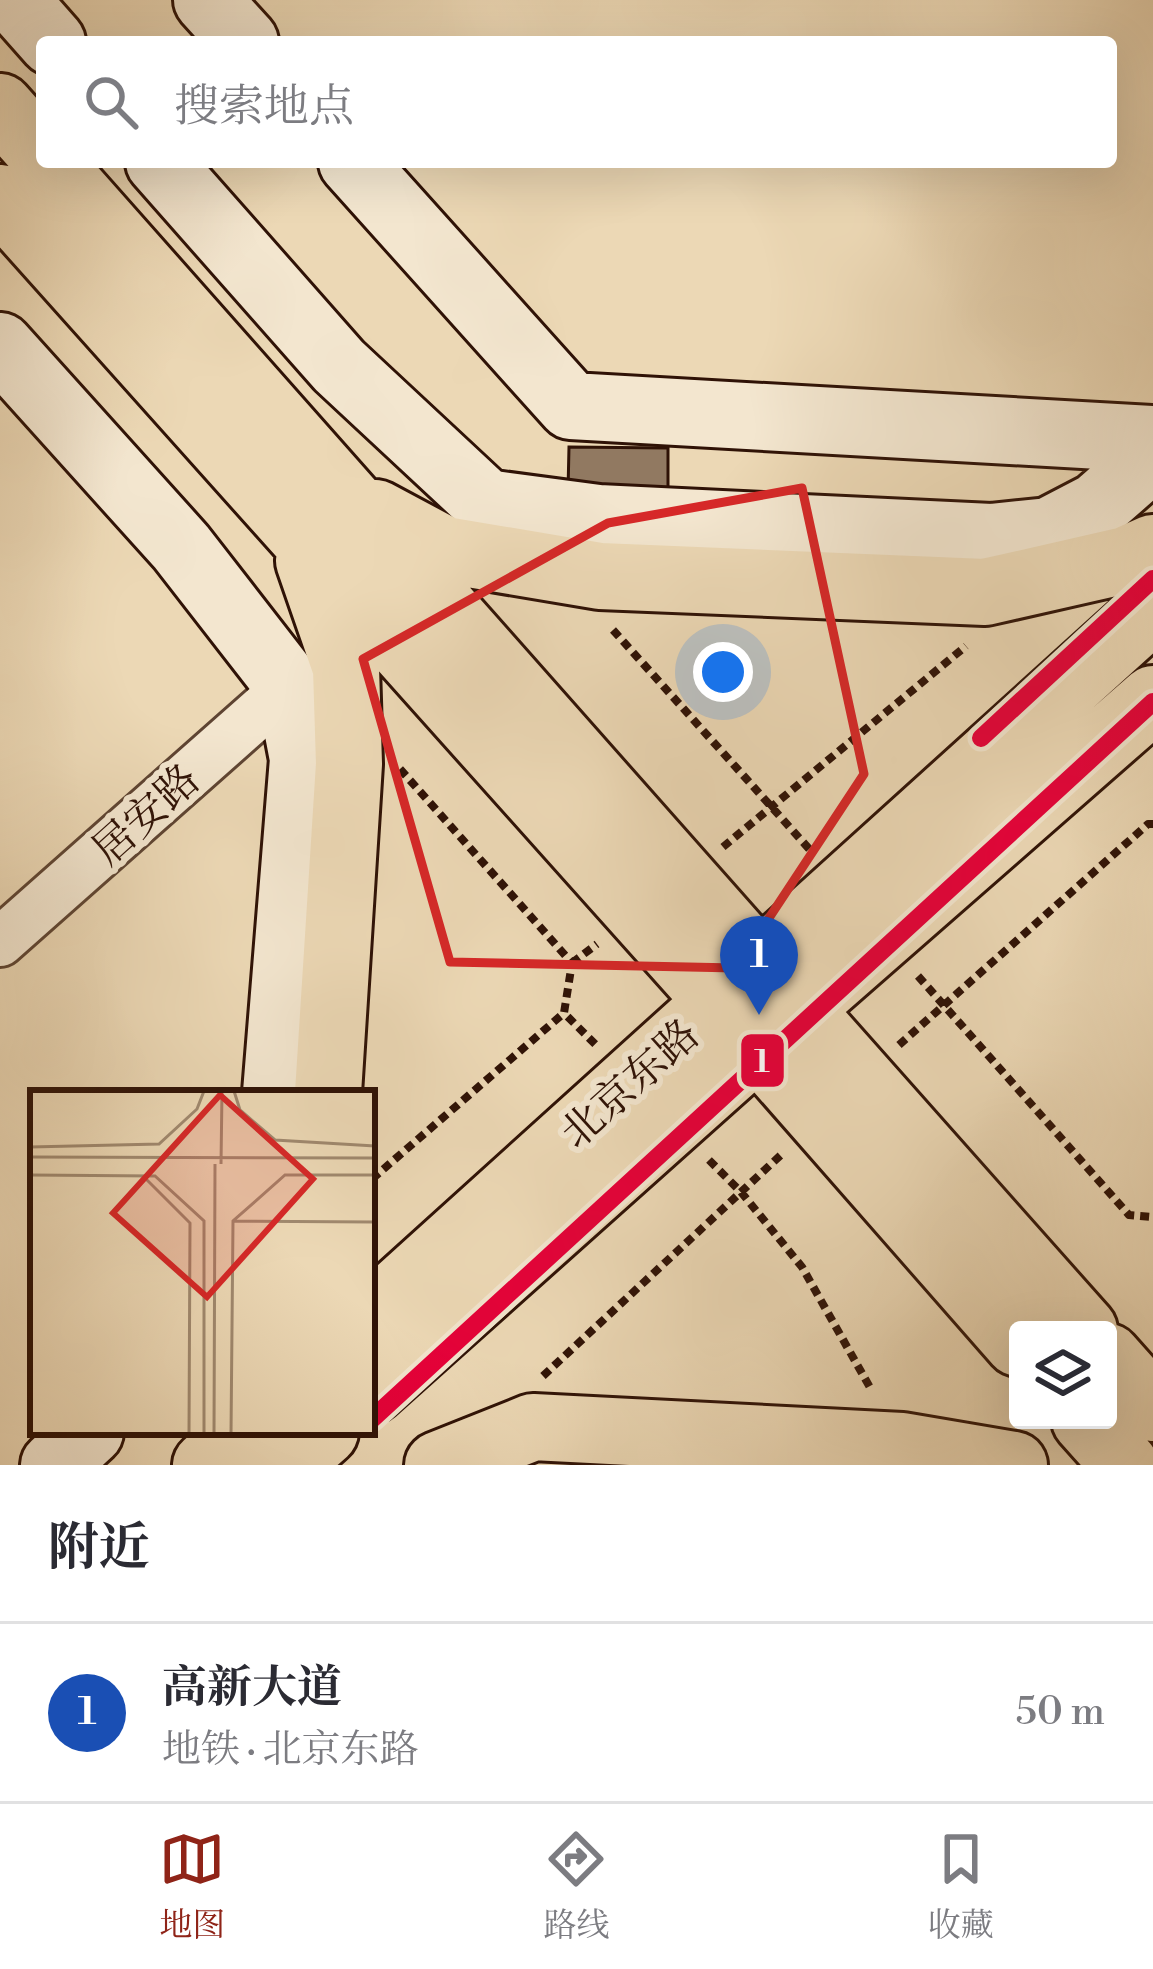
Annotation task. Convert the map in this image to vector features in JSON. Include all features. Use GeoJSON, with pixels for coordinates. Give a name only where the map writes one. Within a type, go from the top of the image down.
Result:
{"type":"FeatureCollection","features":[{"type":"Feature","properties":{"kind":"main road"},"geometry":{"type":"LineString","coordinates":[[15,0],[47,36]]}},
{"type":"Feature","properties":{"kind":"main road"},"geometry":{"type":"LineString","coordinates":[[207,0],[239,36]]}},
{"type":"Feature","properties":{"kind":"main road"},"geometry":{"type":"LineString","coordinates":[[0,107],[36,147]]}},
{"type":"Feature","properties":{"kind":"main road"},"geometry":{"type":"LineString","coordinates":[[54,168],[326,518],[759,1005],[1075,1321]]}},
{"type":"Feature","properties":{"kind":"main road"},"geometry":{"type":"LineString","coordinates":[[164,168],[339,366],[486,503],[598,518],[991,537],[1048,531],[1097,506],[1153,457]]}},
{"type":"Feature","properties":{"kind":"main road"},"geometry":{"type":"LineString","coordinates":[[357,168],[571,406],[1153,439]]}},
{"type":"Feature","properties":{"kind":"main road"},"geometry":{"type":"LineString","coordinates":[[0,198],[326,518],[445,550],[601,576],[985,592],[1126,560],[1153,548]]}},
{"type":"Feature","properties":{"kind":"main road"},"geometry":{"type":"LineString","coordinates":[[0,346],[181,547],[289,686],[303,759],[276,1090]]}},
{"type":"Feature","properties":{"kind":"main road"},"geometry":{"type":"LineString","coordinates":[[326,518],[346,668],[349,764],[328,1090]]}},
{"type":"Feature","properties":{"kind":"main road","name":"北京东路"},"geometry":{"type":"LineString","coordinates":[[375,1387],[1153,609]]}},
{"type":"Feature","properties":{"kind":"main road","name":"北京东路"},"geometry":{"type":"LineString","coordinates":[[375,1313],[759,1005],[1153,699]]}},
{"type":"Feature","properties":{"kind":"main road"},"geometry":{"type":"LineString","coordinates":[[759,1005],[1009,1331]]}},
{"type":"Feature","properties":{"kind":"main road"},"geometry":{"type":"LineString","coordinates":[[1117,1367],[1153,1408]]}},
{"type":"Feature","properties":{"kind":"main road"},"geometry":{"type":"LineString","coordinates":[[438,1465],[532,1427],[902,1446],[1014,1465]]}},
{"type":"Feature","properties":{"kind":"main road"},"geometry":{"type":"LineString","coordinates":[[1093,1429],[1125,1465]]}},
{"type":"Feature","properties":{"kind":"main road"},"geometry":{"type":"LineString","coordinates":[[53,1465],[87,1435]]}},
{"type":"Feature","properties":{"kind":"main road"},"geometry":{"type":"LineString","coordinates":[[189,1465],[211,1435]]}},
{"type":"Feature","properties":{"kind":"main road"},"geometry":{"type":"LineString","coordinates":[[206,1465],[240,1435]]}},
{"type":"Feature","properties":{"kind":"main road"},"geometry":{"type":"LineString","coordinates":[[288,1465],[322,1435]]}},
{"type":"Feature","properties":{"kind":"street","name":"居安路"},"geometry":{"type":"LineString","coordinates":[[0,942],[289,686]]}},
{"type":"Feature","properties":{"kind":"path"},"geometry":{"type":"LineString","coordinates":[[572,964],[773,807],[976,638],[985,592]]}},
{"type":"Feature","properties":{"kind":"path"},"geometry":{"type":"LineString","coordinates":[[375,1176],[564,1012]]}},
{"type":"Feature","properties":{"kind":"highlighted area"},"geometry":{"type":"Polygon","coordinates":[[[802,488],[864,774],[736,968],[450,962],[363,659],[608,523],[802,488]]]}},
{"type":"Feature","properties":{"kind":"building"},"geometry":{"type":"Polygon","coordinates":[[[569,447],[668,448],[668,493],[568,491],[569,447]]]}},
{"type":"Feature","properties":{"kind":"transit line","name":"1"},"geometry":{"type":"LineString","coordinates":[[981,738],[1153,579]]}},
{"type":"Feature","properties":{"kind":"transit line","name":"1"},"geometry":{"type":"LineString","coordinates":[[375,1416],[1153,702]]}},
{"type":"Feature","properties":{"kind":"place","name":"高新大道"},"geometry":{"type":"Point","coordinates":[759,1015]}}]}
